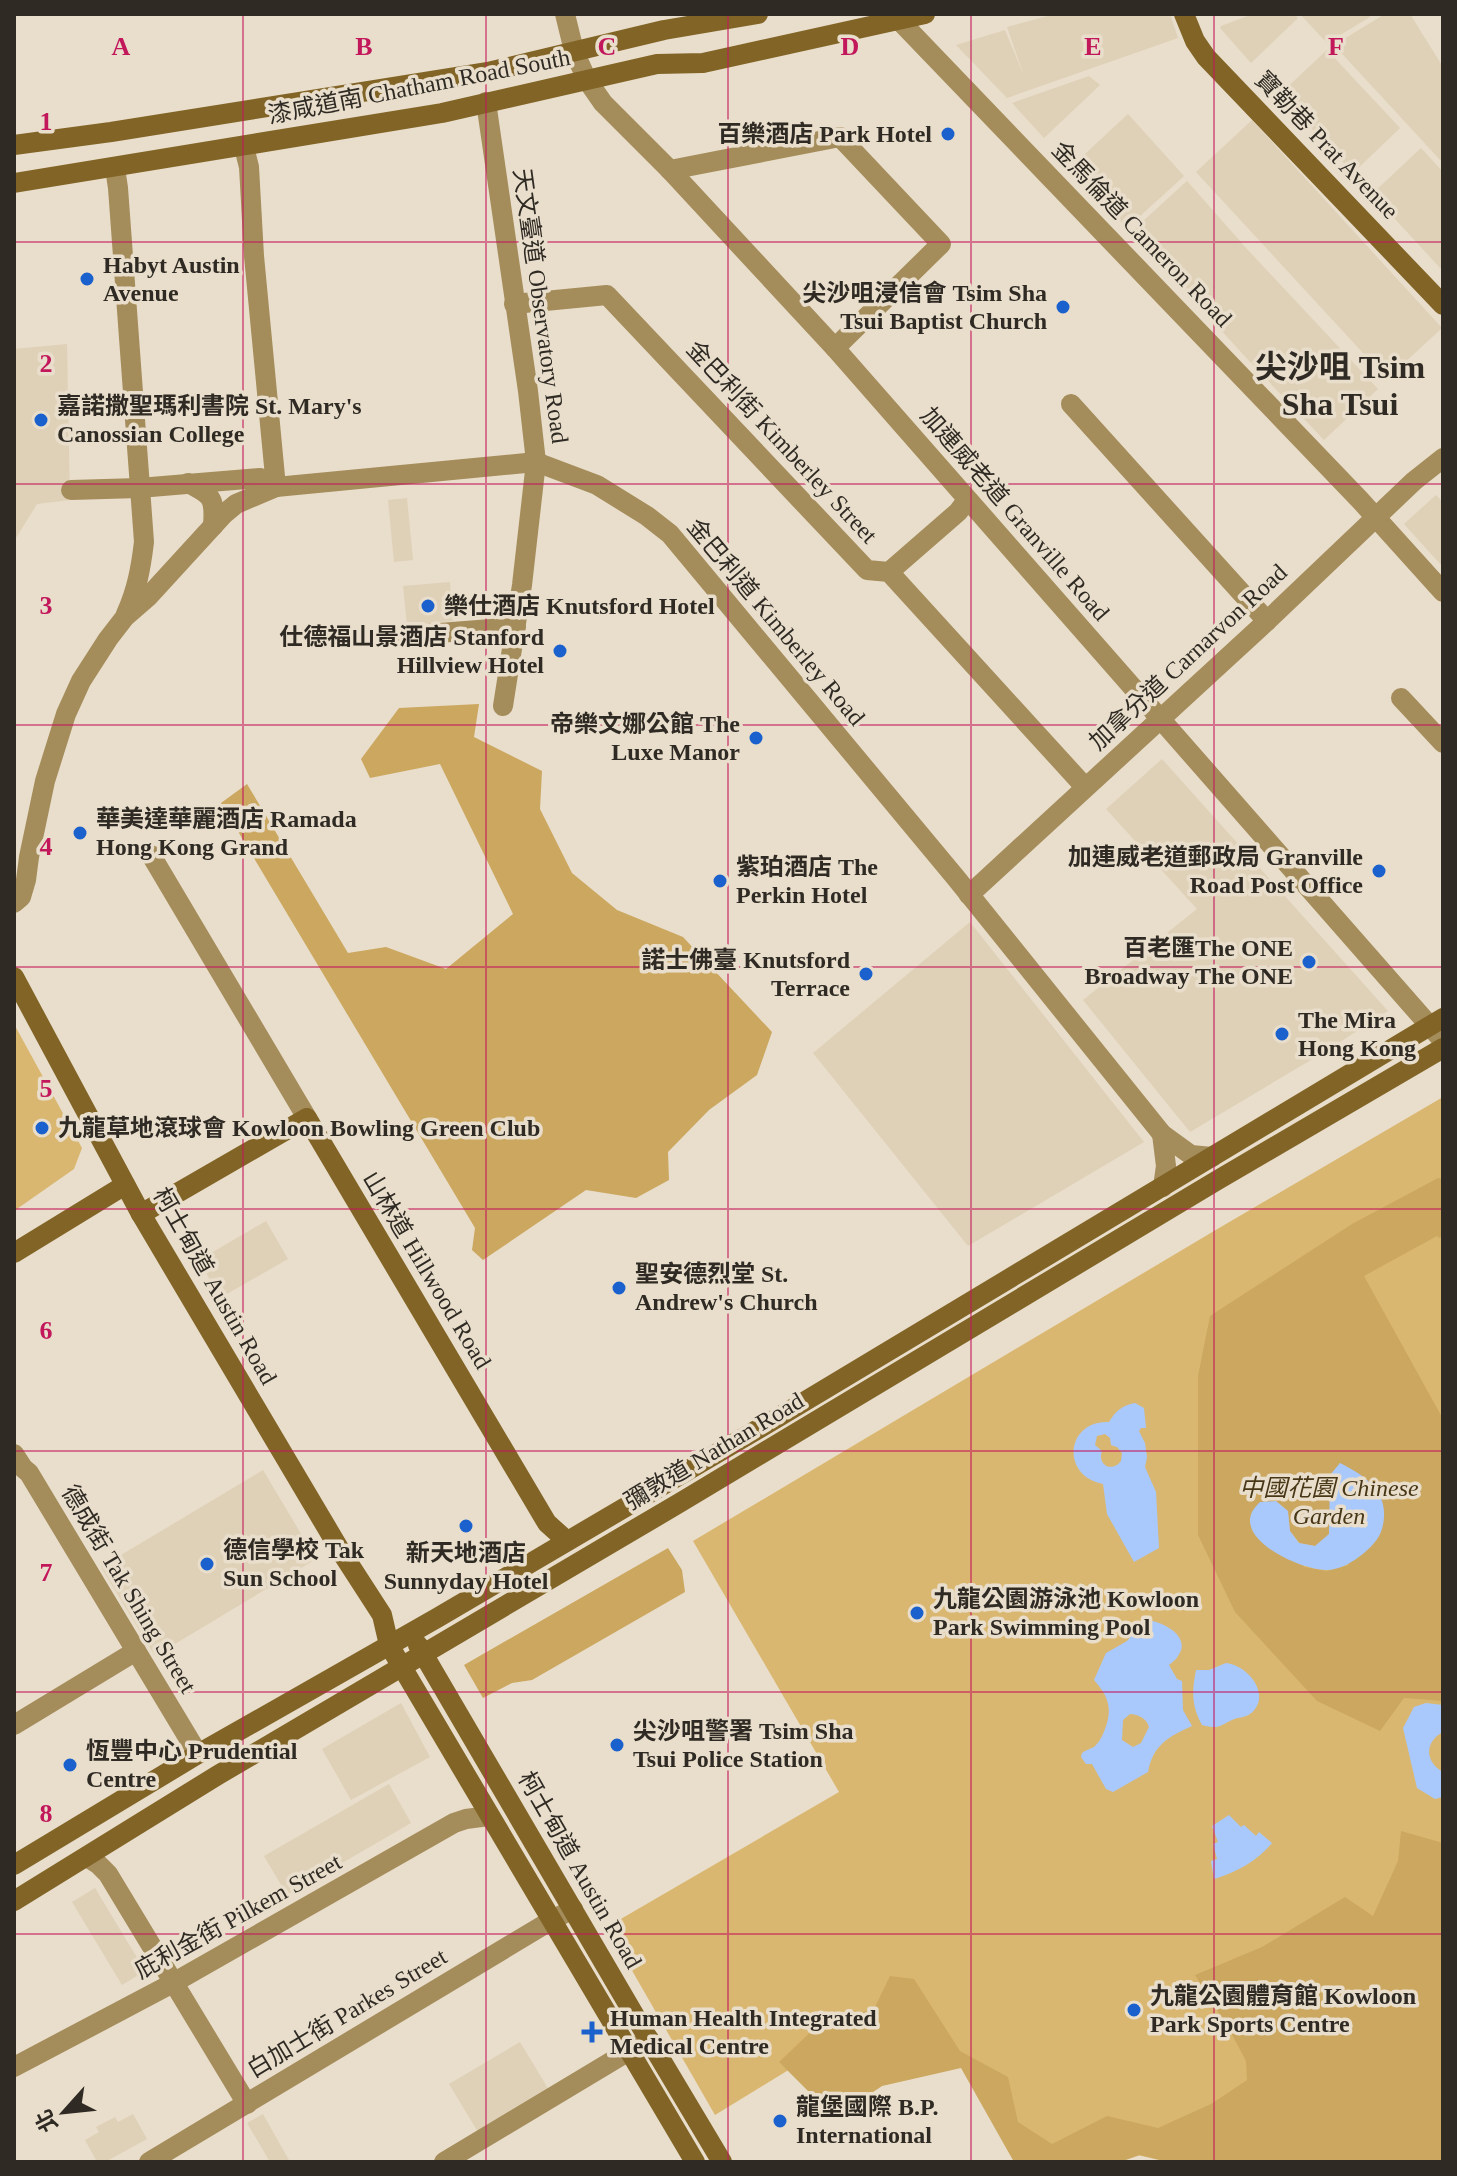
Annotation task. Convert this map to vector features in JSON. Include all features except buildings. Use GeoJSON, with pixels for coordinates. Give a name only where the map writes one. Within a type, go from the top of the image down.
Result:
{"type":"FeatureCollection","features":[{"type":"Feature","properties":{"kind":"main road","name":"漆咸道南 Chatham Road South"},"geometry":{"type":"LineString","coordinates":[[14,145],[488,72],[664,30],[758,14]]}},
{"type":"Feature","properties":{"kind":"main road","name":"漆咸道南 Chatham Road South"},"geometry":{"type":"LineString","coordinates":[[14,183],[442,113],[657,64],[703,63],[896,17],[925,14]]}},
{"type":"Feature","properties":{"kind":"main road","name":"寶勒巷 Prat Avenue"},"geometry":{"type":"LineString","coordinates":[[1184,14],[1195,41],[1206,57],[1443,305]]}},
{"type":"Feature","properties":{"kind":"main road","name":"柯士甸道 Austin Road"},"geometry":{"type":"LineString","coordinates":[[14,977],[141,1214],[382,1615],[389,1645],[695,2162]]}},
{"type":"Feature","properties":{"kind":"main road","name":"彌敦道 Nathan Road"},"geometry":{"type":"LineString","coordinates":[[14,1865],[198,1754],[567,1541],[1212,1157],[1439,1028]]}},
{"type":"Feature","properties":{"kind":"main road","name":"彌敦道 Nathan Road"},"geometry":{"type":"LineString","coordinates":[[14,1901],[218,1775],[1443,1048]]}},
{"type":"Feature","properties":{"kind":"main road"},"geometry":{"type":"LineString","coordinates":[[141,1214],[307,1118]]}},
{"type":"Feature","properties":{"kind":"main road","name":"山林道 Hillwood Road"},"geometry":{"type":"LineString","coordinates":[[307,1118],[547,1523],[567,1541]]}},
{"type":"Feature","properties":{"kind":"main road"},"geometry":{"type":"LineString","coordinates":[[14,1253],[125,1185]]}},
{"type":"Feature","properties":{"kind":"main road","name":"柯士甸道 Austin Road"},"geometry":{"type":"LineString","coordinates":[[382,1615],[411,1632],[722,2162]]}},
{"type":"Feature","properties":{"kind":"street","name":"加連威老道 Granville Road"},"geometry":{"type":"LineString","coordinates":[[565,14],[574,51],[587,80],[603,103],[670,170],[835,348],[1160,720],[1439,1028]]}},
{"type":"Feature","properties":{"kind":"street","name":"金馬倫道 Cameron Road"},"geometry":{"type":"LineString","coordinates":[[896,17],[1376,517],[1443,592]]}},
{"type":"Feature","properties":{"kind":"street","name":"天文臺道 Observatory Road"},"geometry":{"type":"LineString","coordinates":[[486,102],[536,462],[503,706]]}},
{"type":"Feature","properties":{"kind":"street"},"geometry":{"type":"LineString","coordinates":[[670,170],[840,137],[941,244],[835,348]]}},
{"type":"Feature","properties":{"kind":"street"},"geometry":{"type":"LineString","coordinates":[[14,903],[21,897],[26,880],[45,781],[66,714],[81,681],[125,617],[148,597],[213,526],[236,504],[276,487],[254,256],[249,167],[244,147]]}},
{"type":"Feature","properties":{"kind":"street"},"geometry":{"type":"LineString","coordinates":[[115,168],[144,542],[135,595],[125,617]]}},
{"type":"Feature","properties":{"kind":"street","name":"金巴利街 Kimberley Street"},"geometry":{"type":"LineString","coordinates":[[514,304],[607,295],[867,570],[889,572],[1085,787]]}},
{"type":"Feature","properties":{"kind":"street"},"geometry":{"type":"LineString","coordinates":[[1071,404],[1267,621]]}},
{"type":"Feature","properties":{"kind":"street","name":"加拿分道 Carnarvon Road"},"geometry":{"type":"LineString","coordinates":[[969,895],[1414,481],[1443,458]]}},
{"type":"Feature","properties":{"kind":"street","name":"金巴利道 Kimberley Road"},"geometry":{"type":"LineString","coordinates":[[71,490],[260,478],[276,487],[536,462],[597,485],[670,534],[1162,1134],[1191,1155],[1212,1157]]}},
{"type":"Feature","properties":{"kind":"street"},"geometry":{"type":"LineString","coordinates":[[188,483],[208,493],[214,506],[213,526]]}},
{"type":"Feature","properties":{"kind":"street"},"geometry":{"type":"LineString","coordinates":[[889,572],[958,512],[967,500]]}},
{"type":"Feature","properties":{"kind":"street"},"geometry":{"type":"LineString","coordinates":[[144,542],[157,563],[178,562],[188,555]]}},
{"type":"Feature","properties":{"kind":"street"},"geometry":{"type":"LineString","coordinates":[[361,639],[516,627]]}},
{"type":"Feature","properties":{"kind":"street"},"geometry":{"type":"LineString","coordinates":[[1401,698],[1442,740]]}},
{"type":"Feature","properties":{"kind":"street","name":"山林道 Hillwood Road"},"geometry":{"type":"LineString","coordinates":[[151,855],[307,1118]]}},
{"type":"Feature","properties":{"kind":"street"},"geometry":{"type":"LineString","coordinates":[[1162,1134],[1166,1166],[1163,1187]]}},
{"type":"Feature","properties":{"kind":"street","name":"德成街 Tak Shing Street"},"geometry":{"type":"LineString","coordinates":[[14,1454],[29,1473],[198,1754]]}},
{"type":"Feature","properties":{"kind":"street"},"geometry":{"type":"LineString","coordinates":[[14,1725],[136,1651]]}},
{"type":"Feature","properties":{"kind":"street","name":"庇利金街 Pilkem Street"},"geometry":{"type":"LineString","coordinates":[[14,2067],[173,1983],[454,1823],[489,1816]]}},
{"type":"Feature","properties":{"kind":"street"},"geometry":{"type":"LineString","coordinates":[[87,1857],[108,1874],[247,2104]]}},
{"type":"Feature","properties":{"kind":"street","name":"白加士街 Parkes Street"},"geometry":{"type":"LineString","coordinates":[[149,2162],[573,1909]]}},
{"type":"Feature","properties":{"kind":"street"},"geometry":{"type":"LineString","coordinates":[[444,2162],[649,2039]]}},
{"type":"Feature","properties":{"kind":"shaded area"},"geometry":{"type":"Polygon","coordinates":[[[1055,14],[1170,14],[1178,38],[1007,98],[956,45],[1005,30],[1024,76],[1007,27],[1055,14]]]}},
{"type":"Feature","properties":{"kind":"shaded area"},"geometry":{"type":"Polygon","coordinates":[[[1253,14],[1294,14],[1298,18],[1251,63],[1220,28],[1253,14]]]}},
{"type":"Feature","properties":{"kind":"shaded area"},"geometry":{"type":"Polygon","coordinates":[[[1300,14],[1368,14],[1370,17],[1327,43],[1300,14]]]}},
{"type":"Feature","properties":{"kind":"shaded area"},"geometry":{"type":"Polygon","coordinates":[[[1385,14],[1410,14],[1443,67],[1443,163],[1334,45],[1385,14]]]}},
{"type":"Feature","properties":{"kind":"shaded area"},"geometry":{"type":"Polygon","coordinates":[[[1327,50],[1400,128],[1353,173],[1280,94],[1327,50]]]}},
{"type":"Feature","properties":{"kind":"shaded area"},"geometry":{"type":"Polygon","coordinates":[[[1089,76],[1100,85],[1044,138],[1012,103],[1089,76]]]}},
{"type":"Feature","properties":{"kind":"shaded area"},"geometry":{"type":"Polygon","coordinates":[[[1128,114],[1184,176],[1127,228],[1071,167],[1128,114]]]}},
{"type":"Feature","properties":{"kind":"shaded area"},"geometry":{"type":"Polygon","coordinates":[[[1252,120],[1442,328],[1387,379],[1196,172],[1252,120]]]}},
{"type":"Feature","properties":{"kind":"shaded area"},"geometry":{"type":"Polygon","coordinates":[[[1421,148],[1443,172],[1443,271],[1372,194],[1421,148]]]}},
{"type":"Feature","properties":{"kind":"shaded area"},"geometry":{"type":"Polygon","coordinates":[[[1187,181],[1378,389],[1324,440],[1131,232],[1187,181]]]}},
{"type":"Feature","properties":{"kind":"shaded area","name":"嘉諾撒聖瑪利書院 St. Mary's Canossian College"},"geometry":{"type":"Polygon","coordinates":[[[67,344],[70,500],[37,504],[14,541],[14,349],[67,344]]]}},
{"type":"Feature","properties":{"kind":"shaded area"},"geometry":{"type":"Polygon","coordinates":[[[1436,495],[1443,502],[1443,567],[1404,524],[1436,495]]]}},
{"type":"Feature","properties":{"kind":"shaded area"},"geometry":{"type":"Polygon","coordinates":[[[407,498],[413,560],[394,562],[388,500],[407,498]]]}},
{"type":"Feature","properties":{"kind":"shaded area","name":"樂仕酒店 Knutsford Hotel"},"geometry":{"type":"Polygon","coordinates":[[[450,582],[453,621],[407,625],[403,586],[450,582]]]}},
{"type":"Feature","properties":{"kind":"shaded area"},"geometry":{"type":"Polygon","coordinates":[[[1162,759],[1388,1011],[1190,1132],[1083,1000],[1197,909],[1106,809],[1162,759]]]}},
{"type":"Feature","properties":{"kind":"shaded area"},"geometry":{"type":"Polygon","coordinates":[[[970,922],[1144,1142],[968,1246],[813,1053],[970,922]]]}},
{"type":"Feature","properties":{"kind":"shaded area"},"geometry":{"type":"Polygon","coordinates":[[[266,1221],[288,1259],[220,1298],[199,1260],[266,1221]]]}},
{"type":"Feature","properties":{"kind":"shaded area","name":"德信學校 Tak Sun School"},"geometry":{"type":"Polygon","coordinates":[[[263,1470],[316,1559],[155,1656],[101,1567],[263,1470]]]}},
{"type":"Feature","properties":{"kind":"shaded area"},"geometry":{"type":"Polygon","coordinates":[[[401,1703],[430,1757],[351,1800],[322,1749],[401,1703]]]}},
{"type":"Feature","properties":{"kind":"shaded area"},"geometry":{"type":"Polygon","coordinates":[[[389,1784],[411,1823],[287,1895],[264,1856],[389,1784]]]}},
{"type":"Feature","properties":{"kind":"shaded area"},"geometry":{"type":"Polygon","coordinates":[[[95,1888],[145,1971],[122,1985],[72,1902],[95,1888]]]}},
{"type":"Feature","properties":{"kind":"shaded area"},"geometry":{"type":"Polygon","coordinates":[[[520,2042],[549,2090],[478,2132],[449,2084],[520,2042]]]}},
{"type":"Feature","properties":{"kind":"shaded area"},"geometry":{"type":"Polygon","coordinates":[[[133,2114],[147,2139],[105,2162],[97,2162],[85,2140],[99,2132],[96,2127],[115,2117],[118,2122],[133,2114]]]}},
{"type":"Feature","properties":{"kind":"shaded area"},"geometry":{"type":"Polygon","coordinates":[[[263,2114],[290,2162],[270,2162],[247,2123],[263,2114]]]}},
{"type":"Feature","properties":{"kind":"green space"},"geometry":{"type":"Polygon","coordinates":[[[479,704],[474,737],[542,771],[540,809],[572,873],[617,910],[683,937],[772,1032],[757,1075],[709,1110],[668,1152],[669,1180],[636,1198],[586,1190],[483,1260],[472,1250],[475,1228],[221,803],[247,784],[348,953],[386,947],[446,969],[513,914],[440,764],[370,778],[361,759],[399,708],[479,704]]]}},
{"type":"Feature","properties":{"kind":"green space","name":"九龍草地滾球會 Kowloon Bowling Green Club"},"geometry":{"type":"Polygon","coordinates":[[[14,1024],[82,1148],[74,1169],[14,1211],[14,1024]]]}},
{"type":"Feature","properties":{"kind":"green space"},"geometry":{"type":"Polygon","coordinates":[[[1443,1097],[1443,2162],[1168,2162],[1120,2151],[1040,2153],[946,2040],[831,2044],[715,2115],[607,1927],[839,1792],[693,1541],[1443,1097]]]}},
{"type":"Feature","properties":{"kind":"green space","name":"中國花園 Chinese Garden"},"geometry":{"type":"Polygon","coordinates":[[[1438,1178],[1443,1179],[1443,1236],[1437,1236],[1364,1276],[1443,1419],[1443,1701],[1404,1698],[1380,1731],[1317,1701],[1235,1612],[1198,1535],[1198,1376],[1210,1316],[1352,1224],[1438,1178]],[[1276,1501],[1304,1567],[1327,1571],[1349,1565],[1330,1515],[1329,1535],[1315,1546],[1300,1543],[1290,1531],[1288,1511],[1276,1501]]]}},
{"type":"Feature","properties":{"kind":"green space"},"geometry":{"type":"Polygon","coordinates":[[[668,1548],[682,1570],[685,1592],[532,1680],[512,1683],[483,1698],[464,1665],[668,1548]]]}},
{"type":"Feature","properties":{"kind":"green space"},"geometry":{"type":"Polygon","coordinates":[[[1401,1831],[1443,1843],[1443,2162],[1168,2162],[1140,2155],[1120,2162],[1014,2162],[961,2068],[882,2086],[835,2118],[779,2062],[818,2025],[874,2009],[890,1976],[914,1979],[960,2051],[1008,2077],[1018,2122],[1052,2144],[1107,2116],[1158,2128],[1211,2104],[1247,2080],[1246,2061],[1195,1975],[1262,1947],[1345,1897],[1373,1916],[1398,1861],[1401,1831]]]}},
{"type":"Feature","properties":{"kind":"water"},"geometry":{"type":"Polygon","coordinates":[[[1130,1404],[1144,1408],[1146,1428],[1139,1431],[1145,1443],[1145,1467],[1156,1492],[1159,1548],[1134,1562],[1107,1514],[1103,1484],[1089,1479],[1080,1471],[1074,1449],[1084,1430],[1109,1422],[1119,1410],[1130,1404]],[[1105,1434],[1097,1436],[1095,1445],[1102,1451],[1103,1463],[1110,1467],[1121,1461],[1122,1453],[1111,1445],[1110,1438],[1105,1434]]]}},
{"type":"Feature","properties":{"kind":"water"},"geometry":{"type":"Polygon","coordinates":[[[1340,1463],[1364,1478],[1381,1498],[1383,1523],[1381,1533],[1372,1545],[1346,1565],[1326,1570],[1288,1560],[1263,1544],[1250,1523],[1252,1512],[1260,1502],[1276,1501],[1288,1511],[1290,1531],[1299,1543],[1315,1546],[1329,1534],[1330,1475],[1340,1463]]]}},
{"type":"Feature","properties":{"kind":"water"},"geometry":{"type":"Polygon","coordinates":[[[1152,1621],[1164,1625],[1176,1633],[1182,1643],[1176,1659],[1169,1665],[1177,1679],[1182,1681],[1183,1710],[1192,1726],[1158,1748],[1148,1772],[1113,1792],[1106,1789],[1092,1764],[1086,1764],[1081,1757],[1099,1741],[1109,1715],[1106,1697],[1094,1680],[1106,1653],[1127,1641],[1138,1628],[1152,1621]],[[1130,1714],[1123,1720],[1122,1740],[1133,1747],[1141,1743],[1149,1727],[1144,1719],[1130,1714]]]}},
{"type":"Feature","properties":{"kind":"water"},"geometry":{"type":"Polygon","coordinates":[[[1226,1663],[1242,1669],[1255,1682],[1259,1699],[1256,1707],[1250,1714],[1221,1726],[1202,1725],[1193,1698],[1196,1670],[1209,1670],[1226,1663]]]}},
{"type":"Feature","properties":{"kind":"water"},"geometry":{"type":"Polygon","coordinates":[[[1426,1703],[1443,1705],[1443,1732],[1432,1741],[1429,1752],[1433,1763],[1443,1772],[1443,1797],[1435,1799],[1417,1788],[1403,1728],[1414,1707],[1426,1703]]]}},
{"type":"Feature","properties":{"kind":"water"},"geometry":{"type":"Polygon","coordinates":[[[1229,1815],[1241,1827],[1244,1825],[1256,1836],[1259,1832],[1272,1843],[1246,1865],[1214,1879],[1211,1861],[1217,1859],[1213,1844],[1218,1842],[1212,1826],[1229,1815]]]}},
{"type":"Feature","properties":{"kind":"place","name":"百樂酒店 Park Hotel"},"geometry":{"type":"Point","coordinates":[948,134]}},
{"type":"Feature","properties":{"kind":"place","name":"Habyt Austin Avenue"},"geometry":{"type":"Point","coordinates":[87,279]}},
{"type":"Feature","properties":{"kind":"place","name":"尖沙咀浸信會 Tsim Sha Tsui Baptist Church"},"geometry":{"type":"Point","coordinates":[1063,307]}},
{"type":"Feature","properties":{"kind":"place","name":"嘉諾撒聖瑪利書院 St. Mary's Canossian College"},"geometry":{"type":"Point","coordinates":[41,420]}},
{"type":"Feature","properties":{"kind":"place","name":"樂仕酒店 Knutsford Hotel"},"geometry":{"type":"Point","coordinates":[428,606]}},
{"type":"Feature","properties":{"kind":"place","name":"仕德福山景酒店 Stanford Hillview Hotel"},"geometry":{"type":"Point","coordinates":[560,651]}},
{"type":"Feature","properties":{"kind":"place","name":"帝樂文娜公館 The Luxe Manor"},"geometry":{"type":"Point","coordinates":[756,738]}},
{"type":"Feature","properties":{"kind":"place","name":"華美達華麗酒店 Ramada Hong Kong Grand"},"geometry":{"type":"Point","coordinates":[80,833]}},
{"type":"Feature","properties":{"kind":"place","name":"加連威老道郵政局 Granville Road Post Office"},"geometry":{"type":"Point","coordinates":[1379,871]}},
{"type":"Feature","properties":{"kind":"place","name":"紫珀酒店 The Perkin Hotel"},"geometry":{"type":"Point","coordinates":[720,881]}},
{"type":"Feature","properties":{"kind":"place","name":"百老匯The ONE Broadway The ONE"},"geometry":{"type":"Point","coordinates":[1309,962]}},
{"type":"Feature","properties":{"kind":"place","name":"諾士佛臺 Knutsford Terrace"},"geometry":{"type":"Point","coordinates":[866,974]}},
{"type":"Feature","properties":{"kind":"place","name":"The Mira Hong Kong"},"geometry":{"type":"Point","coordinates":[1282,1034]}},
{"type":"Feature","properties":{"kind":"place","name":"九龍草地滾球會 Kowloon Bowling Green Club"},"geometry":{"type":"Point","coordinates":[42,1128]}},
{"type":"Feature","properties":{"kind":"place","name":"聖安德烈堂 St. Andrew's Church"},"geometry":{"type":"Point","coordinates":[619,1288]}},
{"type":"Feature","properties":{"kind":"place","name":"新天地酒店 Sunnyday Hotel"},"geometry":{"type":"Point","coordinates":[466,1526]}},
{"type":"Feature","properties":{"kind":"place","name":"德信學校 Tak Sun School"},"geometry":{"type":"Point","coordinates":[207,1564]}},
{"type":"Feature","properties":{"kind":"place","name":"九龍公園游泳池 Kowloon Park Swimming Pool"},"geometry":{"type":"Point","coordinates":[917,1613]}},
{"type":"Feature","properties":{"kind":"place","name":"尖沙咀警署 Tsim Sha Tsui Police Station"},"geometry":{"type":"Point","coordinates":[617,1745]}},
{"type":"Feature","properties":{"kind":"place","name":"恆豐中心 Prudential Centre"},"geometry":{"type":"Point","coordinates":[70,1765]}},
{"type":"Feature","properties":{"kind":"place","name":"九龍公園體育館 Kowloon Park Sports Centre"},"geometry":{"type":"Point","coordinates":[1134,2010]}},
{"type":"Feature","properties":{"kind":"place","name":"Human Health Integrated Medical Centre"},"geometry":{"type":"Point","coordinates":[592,2032]}},
{"type":"Feature","properties":{"kind":"place","name":"龍堡國際 B.P. International"},"geometry":{"type":"Point","coordinates":[780,2121]}},
{"type":"Feature","properties":{"kind":"district","name":"尖沙咀 Tsim Sha Tsui"},"geometry":{"type":"Point","coordinates":[1340,386]}}]}
